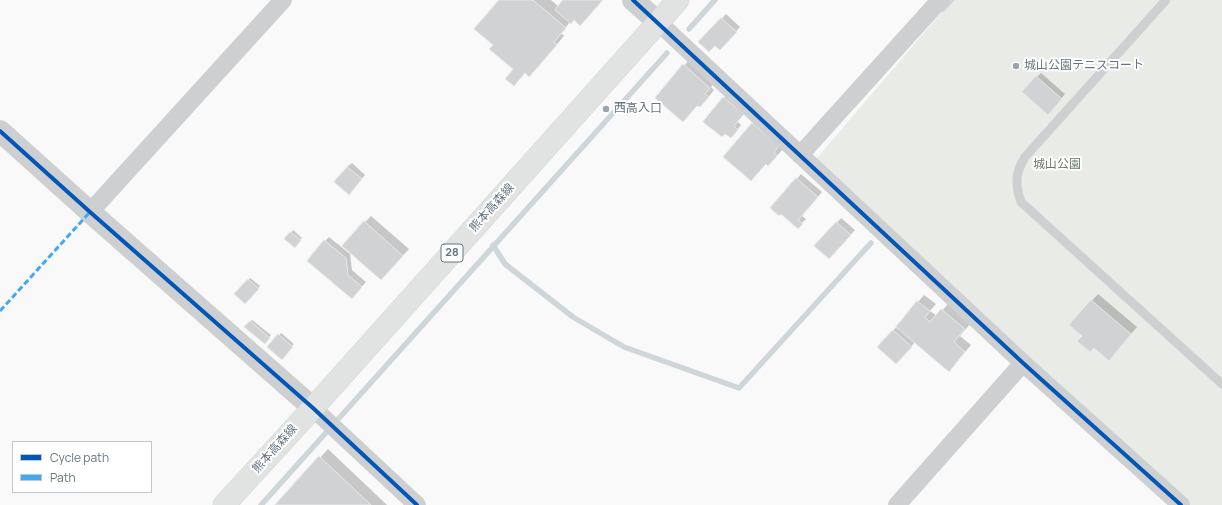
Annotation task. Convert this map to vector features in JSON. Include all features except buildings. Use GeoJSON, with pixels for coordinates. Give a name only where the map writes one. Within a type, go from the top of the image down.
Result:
{"type":"FeatureCollection","features":[{"type":"Feature","properties":{"kind":"main road","name":"熊本高森線"},"geometry":{"type":"LineString","coordinates":[[224,505],[313,408],[678,0]]}},
{"type":"Feature","properties":{"kind":"street"},"geometry":{"type":"LineString","coordinates":[[90,212],[283,0]]}},
{"type":"Feature","properties":{"kind":"street"},"geometry":{"type":"LineString","coordinates":[[633,0],[1023,363],[1181,505]]}},
{"type":"Feature","properties":{"kind":"street"},"geometry":{"type":"LineString","coordinates":[[800,155],[940,0]]}},
{"type":"Feature","properties":{"kind":"street"},"geometry":{"type":"LineString","coordinates":[[0,131],[313,408],[417,505]]}},
{"type":"Feature","properties":{"kind":"street"},"geometry":{"type":"LineString","coordinates":[[897,505],[1023,363]]}},
{"type":"Feature","properties":{"kind":"lane"},"geometry":{"type":"LineString","coordinates":[[1166,0],[1025,157],[1018,168],[1018,191],[1021,202],[1222,384]]}},
{"type":"Feature","properties":{"kind":"green space","name":"城山公園"},"geometry":{"type":"Polygon","coordinates":[[[952,0],[1222,0],[1222,505],[1190,505],[811,165],[952,0]]]}},
{"type":"Feature","properties":{"kind":"waterway"},"geometry":{"type":"LineString","coordinates":[[689,29],[715,0]]}},
{"type":"Feature","properties":{"kind":"waterway"},"geometry":{"type":"LineString","coordinates":[[943,9],[951,0]]}},
{"type":"Feature","properties":{"kind":"waterway"},"geometry":{"type":"LineString","coordinates":[[261,505],[667,53]]}},
{"type":"Feature","properties":{"kind":"waterway"},"geometry":{"type":"LineString","coordinates":[[493,245],[505,264],[573,317],[624,347],[739,388],[871,243]]}},
{"type":"Feature","properties":{"kind":"marked path"},"geometry":{"type":"LineString","coordinates":[[0,311],[90,212]]}},
{"type":"Feature","properties":{"kind":"cycle path"},"geometry":{"type":"LineString","coordinates":[[633,0],[1023,363],[1181,505]]}},
{"type":"Feature","properties":{"kind":"cycle path"},"geometry":{"type":"LineString","coordinates":[[0,131],[313,408],[417,505]]}},
{"type":"Feature","properties":{"kind":"place","name":"城山公園テニスコート"},"geometry":{"type":"Point","coordinates":[1016,66]}},
{"type":"Feature","properties":{"kind":"place","name":"西高入口"},"geometry":{"type":"Point","coordinates":[606,109]}}]}
